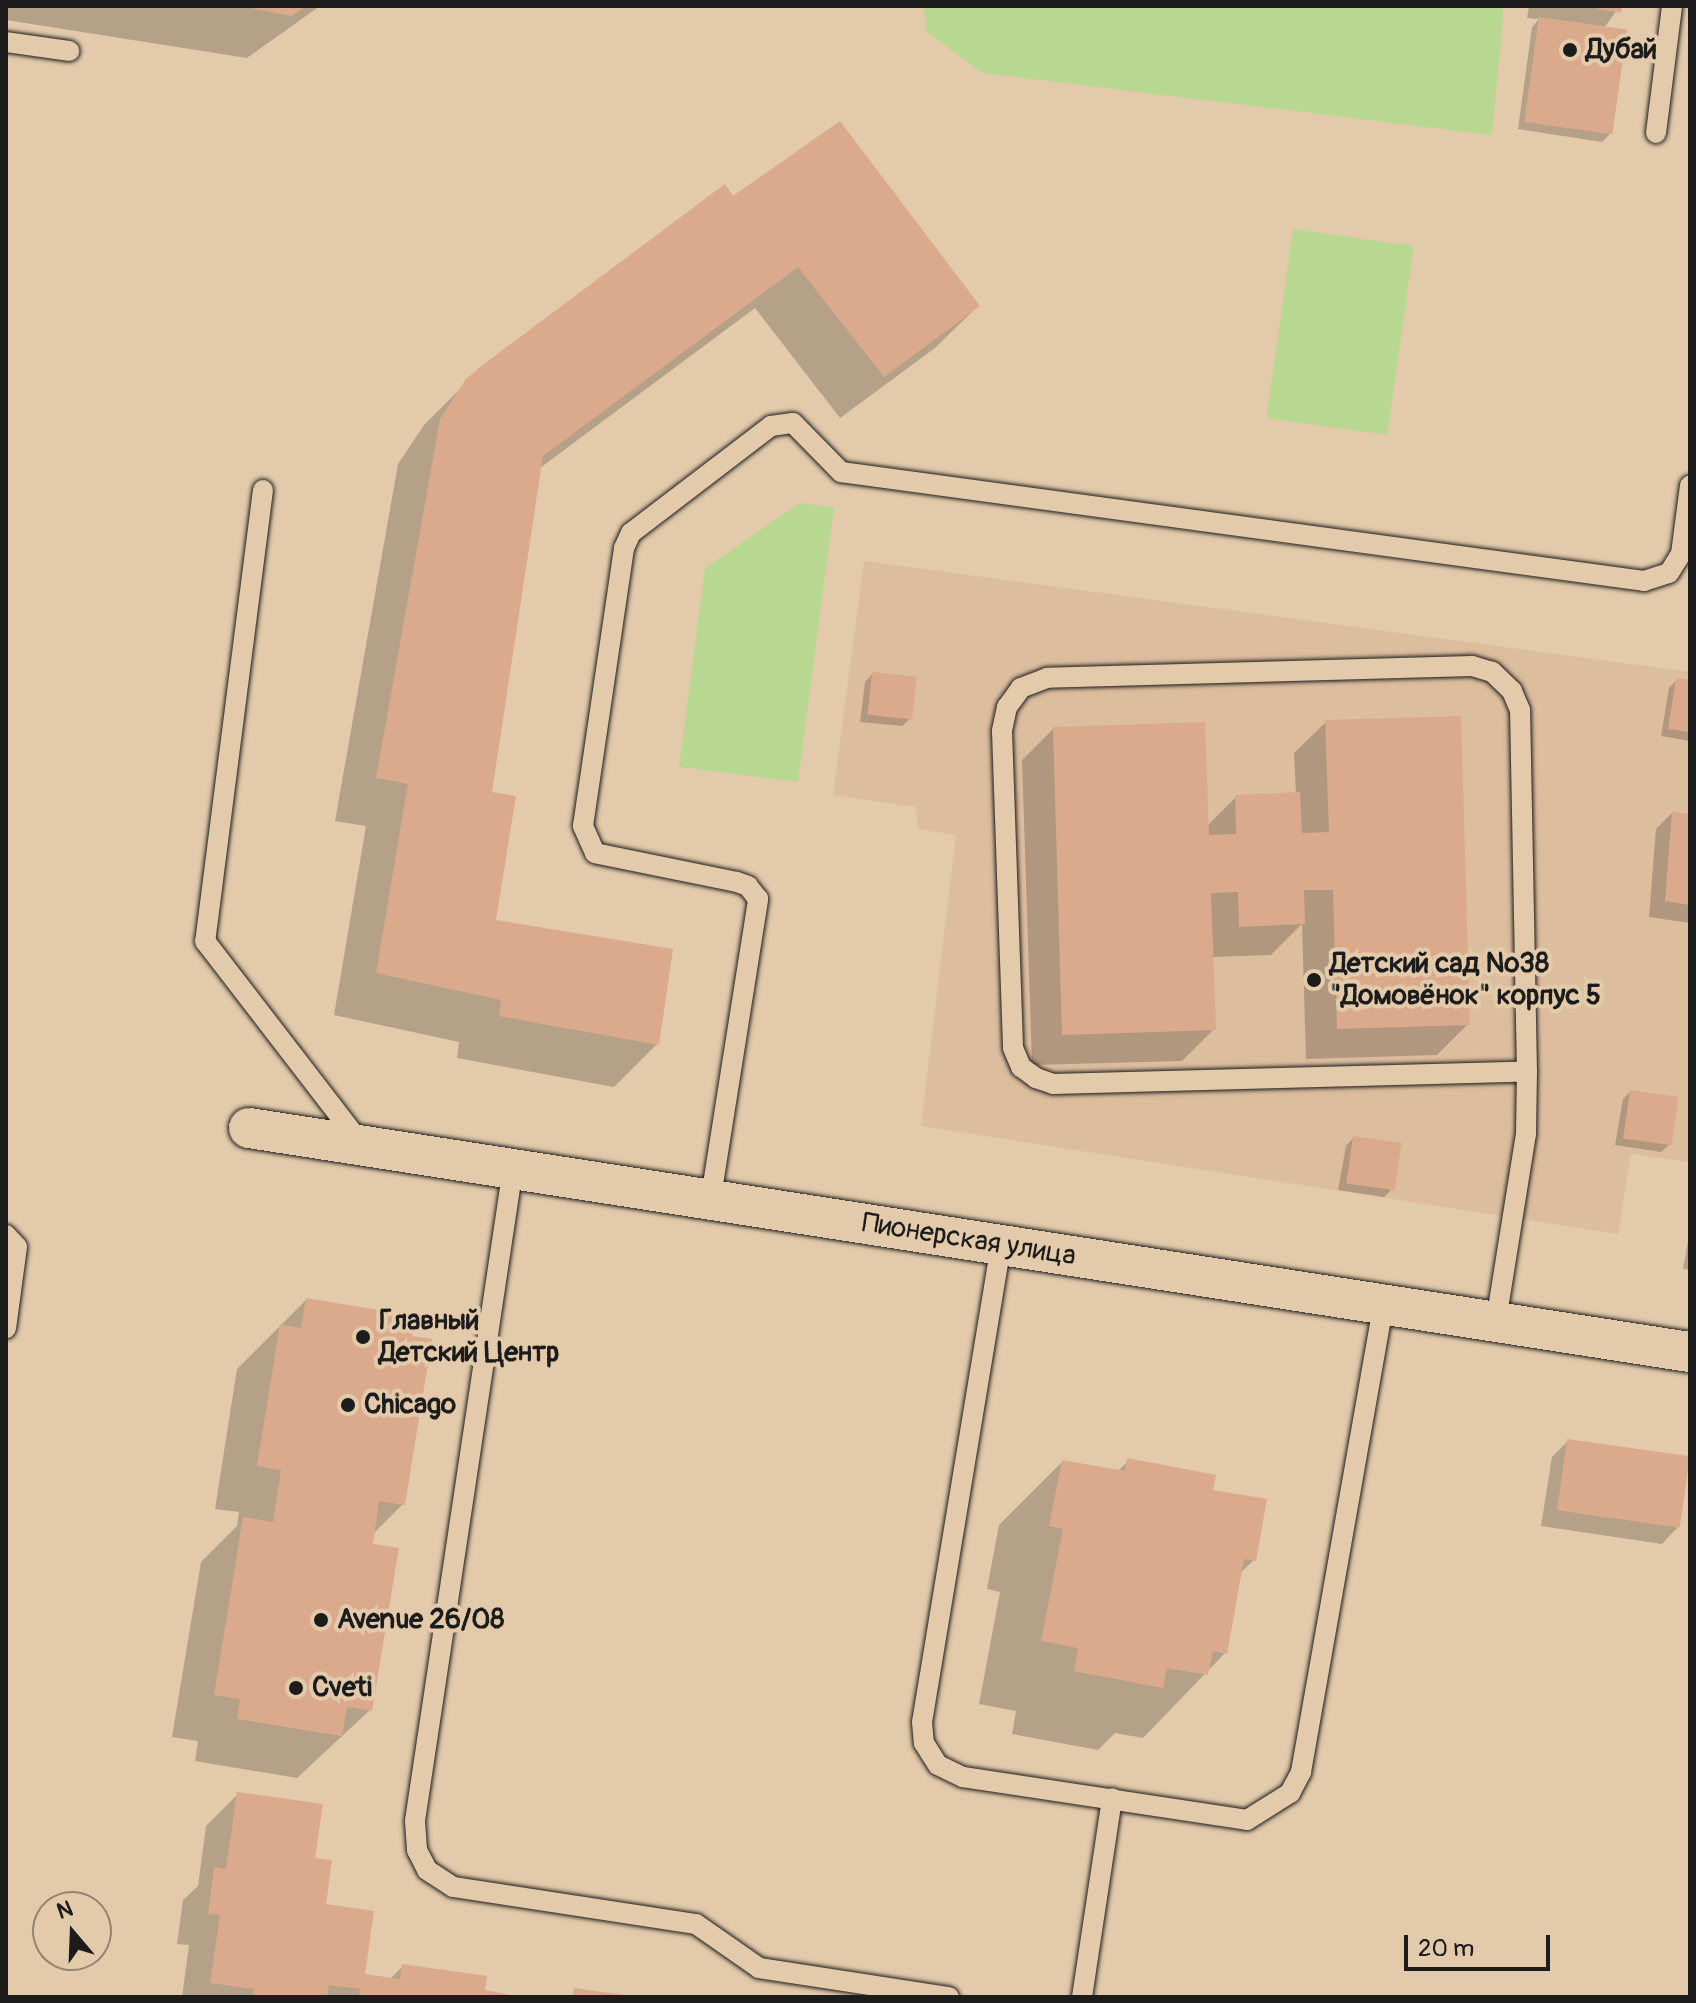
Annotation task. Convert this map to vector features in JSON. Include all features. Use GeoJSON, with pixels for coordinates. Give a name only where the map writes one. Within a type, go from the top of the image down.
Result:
{"type":"FeatureCollection","features":[{"type":"Feature","properties":{"kind":"street","name":"Пионерская улица"},"geometry":{"type":"LineString","coordinates":[[249,1128],[711,1197],[1690,1352]]}},
{"type":"Feature","properties":{"kind":"lane"},"geometry":{"type":"LineString","coordinates":[[1656,133],[1672,6]]}},
{"type":"Feature","properties":{"kind":"lane"},"geometry":{"type":"LineString","coordinates":[[6,42],[69,51]]}},
{"type":"Feature","properties":{"kind":"lane"},"geometry":{"type":"LineString","coordinates":[[711,1197],[758,899],[748,886],[737,882],[595,853],[583,826],[624,548],[631,533],[771,426],[793,423],[841,472],[1644,581],[1669,573],[1681,554],[1690,486]]}},
{"type":"Feature","properties":{"kind":"lane"},"geometry":{"type":"LineString","coordinates":[[263,490],[205,941],[364,1146]]}},
{"type":"Feature","properties":{"kind":"lane"},"geometry":{"type":"LineString","coordinates":[[1496,1321],[1523,1167],[1527,1072],[1520,710],[1512,691],[1492,672],[1472,666],[1047,678],[1021,688],[1007,707],[1002,731],[1013,1048],[1021,1067],[1036,1078],[1053,1084],[1527,1072]]}},
{"type":"Feature","properties":{"kind":"lane"},"geometry":{"type":"LineString","coordinates":[[513,1168],[415,1821],[417,1850],[427,1870],[453,1887],[696,1924],[759,1968],[949,1997]]}},
{"type":"Feature","properties":{"kind":"lane"},"geometry":{"type":"LineString","coordinates":[[6,1235],[17,1247],[6,1328]]}},
{"type":"Feature","properties":{"kind":"lane"},"geometry":{"type":"LineString","coordinates":[[1001,1245],[922,1722],[924,1743],[938,1765],[963,1777],[1247,1820],[1290,1793],[1301,1772],[1383,1305]]}},
{"type":"Feature","properties":{"kind":"lane"},"geometry":{"type":"LineString","coordinates":[[1082,1997],[1112,1798]]}},
{"type":"Feature","properties":{"kind":"shaded area","name":"Детский сад №38 \"Домовёнок\" корпус 5"},"geometry":{"type":"Polygon","coordinates":[[[864,561],[1690,672],[1690,1162],[1631,1154],[1618,1234],[921,1126],[956,835],[918,829],[916,807],[833,795],[864,561]]]}},
{"type":"Feature","properties":{"kind":"green space"},"geometry":{"type":"Polygon","coordinates":[[[923,6],[1504,6],[1492,135],[982,73],[927,32],[923,6]]]}},
{"type":"Feature","properties":{"kind":"green space"},"geometry":{"type":"Polygon","coordinates":[[[1293,229],[1414,246],[1387,435],[1266,418],[1293,229]]]}},
{"type":"Feature","properties":{"kind":"green space"},"geometry":{"type":"Polygon","coordinates":[[[800,503],[834,507],[798,782],[679,767],[705,568],[800,503]]]}},
{"type":"Feature","properties":{"kind":"building"},"geometry":{"type":"Polygon","coordinates":[[[240,6],[306,6],[292,16],[240,6]]]}},
{"type":"Feature","properties":{"kind":"building"},"geometry":{"type":"Polygon","coordinates":[[[1583,6],[1622,6],[1621,13],[1583,6]]]}},
{"type":"Feature","properties":{"kind":"building"},"geometry":{"type":"Polygon","coordinates":[[[1539,17],[1627,29],[1612,134],[1524,122],[1539,17]]]}},
{"type":"Feature","properties":{"kind":"building"},"geometry":{"type":"Polygon","coordinates":[[[840,121],[980,306],[884,377],[798,267],[543,456],[492,792],[516,796],[496,920],[673,949],[659,1045],[499,1016],[501,1000],[376,973],[408,784],[376,778],[440,419],[466,379],[484,364],[725,184],[733,196],[840,121]]]}},
{"type":"Feature","properties":{"kind":"building"},"geometry":{"type":"Polygon","coordinates":[[[872,672],[917,677],[912,719],[868,715],[872,672]]]}},
{"type":"Feature","properties":{"kind":"building"},"geometry":{"type":"Polygon","coordinates":[[[1676,678],[1690,680],[1690,732],[1668,729],[1676,678]]]}},
{"type":"Feature","properties":{"kind":"building"},"geometry":{"type":"Polygon","coordinates":[[[1461,716],[1470,1025],[1337,1029],[1333,890],[1304,890],[1305,924],[1239,927],[1238,892],[1211,893],[1216,1030],[1062,1035],[1053,727],[1205,722],[1209,835],[1236,834],[1235,795],[1300,792],[1302,833],[1329,832],[1325,720],[1461,716]]]}},
{"type":"Feature","properties":{"kind":"building"},"geometry":{"type":"Polygon","coordinates":[[[1672,811],[1690,814],[1690,905],[1665,901],[1672,811]]]}},
{"type":"Feature","properties":{"kind":"building"},"geometry":{"type":"Polygon","coordinates":[[[1630,1090],[1679,1097],[1672,1145],[1623,1139],[1630,1090]]]}},
{"type":"Feature","properties":{"kind":"building"},"geometry":{"type":"Polygon","coordinates":[[[1353,1136],[1402,1143],[1395,1190],[1346,1184],[1353,1136]]]}},
{"type":"Feature","properties":{"kind":"building"},"geometry":{"type":"Polygon","coordinates":[[[306,1298],[415,1316],[412,1336],[432,1339],[405,1505],[379,1501],[373,1544],[399,1548],[372,1711],[347,1707],[342,1736],[237,1719],[240,1699],[214,1695],[243,1517],[273,1522],[281,1470],[257,1466],[280,1324],[301,1328],[306,1298]]]}},
{"type":"Feature","properties":{"kind":"building"},"geometry":{"type":"Polygon","coordinates":[[[1567,1439],[1690,1456],[1680,1528],[1557,1510],[1567,1439]]]}},
{"type":"Feature","properties":{"kind":"building"},"geometry":{"type":"Polygon","coordinates":[[[1127,1458],[1216,1475],[1213,1490],[1267,1499],[1256,1561],[1244,1559],[1227,1654],[1213,1651],[1208,1675],[1167,1668],[1163,1688],[1074,1671],[1078,1648],[1041,1641],[1063,1529],[1049,1526],[1062,1460],[1125,1471],[1127,1458]]]}},
{"type":"Feature","properties":{"kind":"building"},"geometry":{"type":"Polygon","coordinates":[[[237,1792],[323,1804],[315,1858],[332,1860],[326,1904],[374,1911],[365,1974],[400,1979],[402,1964],[487,1976],[485,1990],[520,1997],[359,1997],[360,1989],[329,1985],[327,1997],[252,1997],[254,1989],[210,1983],[220,1915],[208,1914],[214,1867],[226,1869],[237,1792]]]}},
{"type":"Feature","properties":{"kind":"building"},"geometry":{"type":"Polygon","coordinates":[[[574,1988],[625,1995],[572,1997],[574,1988]]]}},
{"type":"Feature","properties":{"kind":"place","name":"Дубай"},"geometry":{"type":"Point","coordinates":[1570,50]}},
{"type":"Feature","properties":{"kind":"place","name":"Детский сад №38 \"Домовёнок\" корпус 5"},"geometry":{"type":"Point","coordinates":[1314,980]}},
{"type":"Feature","properties":{"kind":"place","name":"Главный Детский Центр"},"geometry":{"type":"Point","coordinates":[363,1337]}},
{"type":"Feature","properties":{"kind":"place","name":"Chicago"},"geometry":{"type":"Point","coordinates":[348,1405]}},
{"type":"Feature","properties":{"kind":"place","name":"Avenue 26/08"},"geometry":{"type":"Point","coordinates":[321,1620]}},
{"type":"Feature","properties":{"kind":"place","name":"Cveti"},"geometry":{"type":"Point","coordinates":[296,1688]}}]}
